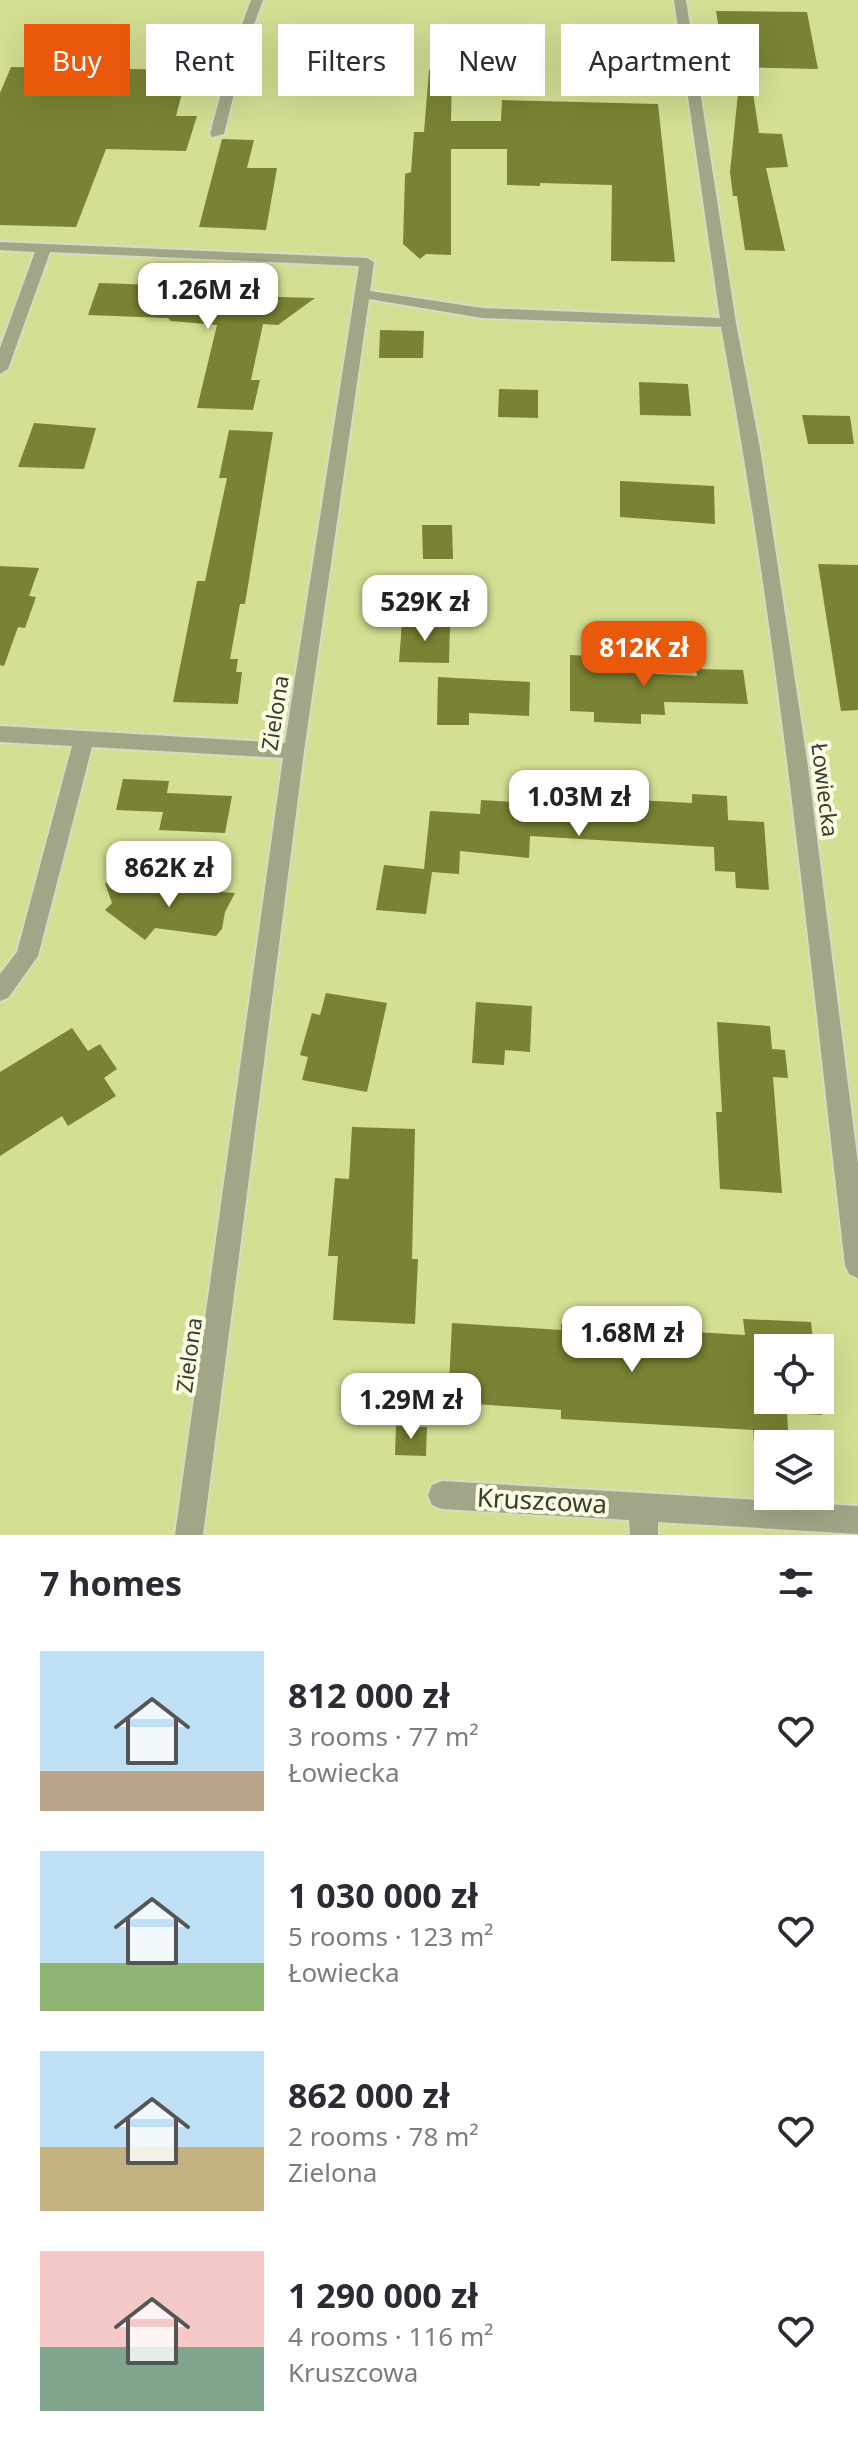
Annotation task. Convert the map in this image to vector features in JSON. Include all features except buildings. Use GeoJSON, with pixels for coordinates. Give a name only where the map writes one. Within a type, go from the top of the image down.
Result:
{"type":"FeatureCollection","features":[{"type":"Feature","properties":{"kind":"street"},"geometry":{"type":"LineString","coordinates":[[217,134],[239,49],[257,0]]}},
{"type":"Feature","properties":{"kind":"street","name":"Łowiecka"},"geometry":{"type":"LineString","coordinates":[[680,0],[728,323],[752,448],[798,767],[858,1265]]}},
{"type":"Feature","properties":{"kind":"street","name":"Zielona"},"geometry":{"type":"LineString","coordinates":[[0,246],[367,262],[294,751],[189,1535]]}},
{"type":"Feature","properties":{"kind":"street"},"geometry":{"type":"LineString","coordinates":[[0,369],[44,248]]}},
{"type":"Feature","properties":{"kind":"street"},"geometry":{"type":"LineString","coordinates":[[364,294],[482,313],[728,323]]}},
{"type":"Feature","properties":{"kind":"street"},"geometry":{"type":"LineString","coordinates":[[0,734],[294,751]]}},
{"type":"Feature","properties":{"kind":"street"},"geometry":{"type":"LineString","coordinates":[[0,991],[27,956],[84,739]]}},
{"type":"Feature","properties":{"kind":"street","name":"Kruszcowa"},"geometry":{"type":"LineString","coordinates":[[442,1495],[643,1521],[858,1520]]}},
{"type":"Feature","properties":{"kind":"green space"},"geometry":{"type":"Polygon","coordinates":[[[0,0],[858,0],[858,1535],[0,1535],[0,0]]]}}]}
